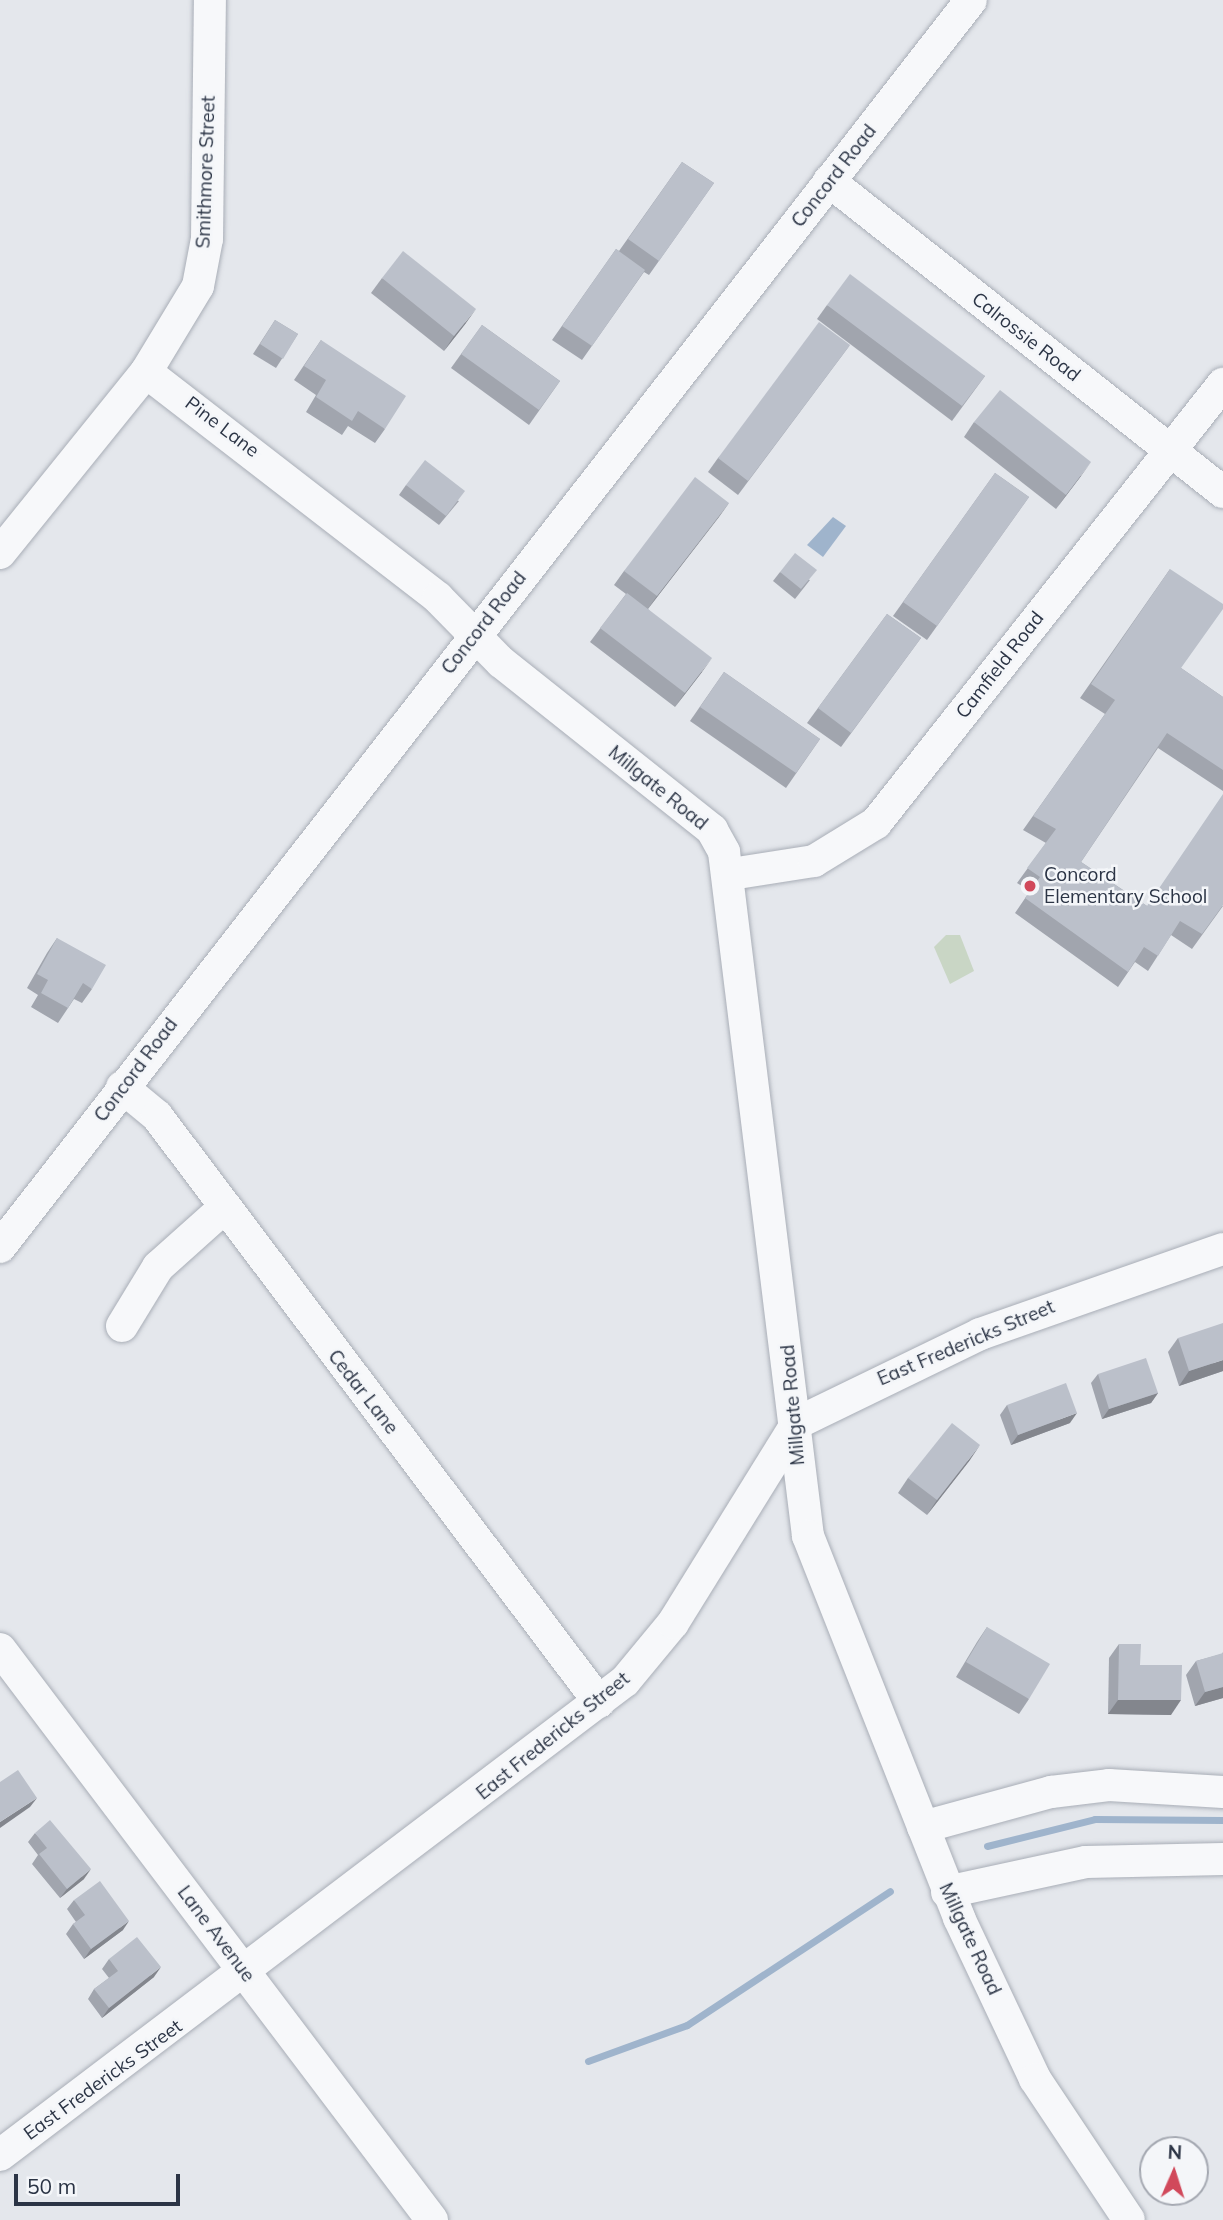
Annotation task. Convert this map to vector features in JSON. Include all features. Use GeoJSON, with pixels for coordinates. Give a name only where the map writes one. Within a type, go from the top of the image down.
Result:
{"type":"FeatureCollection","features":[{"type":"Feature","properties":{"kind":"street","name":"Smithmore Street"},"geometry":{"type":"LineString","coordinates":[[146,372],[198,286],[207,239],[210,0]]}},
{"type":"Feature","properties":{"kind":"street","name":"Concord Road"},"geometry":{"type":"LineString","coordinates":[[0,1247],[475,633],[971,0]]}},
{"type":"Feature","properties":{"kind":"street","name":"Calrossie Road"},"geometry":{"type":"LineString","coordinates":[[829,181],[1223,492]]}},
{"type":"Feature","properties":{"kind":"street"},"geometry":{"type":"LineString","coordinates":[[0,553],[146,372]]}},
{"type":"Feature","properties":{"kind":"street","name":"Pine Lane"},"geometry":{"type":"LineString","coordinates":[[146,372],[256,452],[475,633]]}},
{"type":"Feature","properties":{"kind":"street","name":"Camfield Road"},"geometry":{"type":"LineString","coordinates":[[731,874],[814,861],[876,823],[1172,452],[1223,384]]}},
{"type":"Feature","properties":{"kind":"street","name":"Millgate Road"},"geometry":{"type":"LineString","coordinates":[[475,633],[501,662],[712,831],[731,874],[797,1423],[808,1536],[947,1892],[1035,2079],[1129,2220]]}},
{"type":"Feature","properties":{"kind":"street","name":"Cedar Lane"},"geometry":{"type":"LineString","coordinates":[[122,1087],[157,1116],[599,1702]]}},
{"type":"Feature","properties":{"kind":"street"},"geometry":{"type":"LineString","coordinates":[[122,1326],[158,1267],[224,1208]]}},
{"type":"Feature","properties":{"kind":"street","name":"East Fredericks Street"},"geometry":{"type":"LineString","coordinates":[[0,2155],[247,1974],[599,1702],[673,1623],[797,1423],[980,1334],[1223,1249]]}},
{"type":"Feature","properties":{"kind":"street","name":"Lane Avenue"},"geometry":{"type":"LineString","coordinates":[[0,1649],[432,2220]]}},
{"type":"Feature","properties":{"kind":"street"},"geometry":{"type":"LineString","coordinates":[[923,1827],[983,1805],[1051,1792],[1109,1785],[1223,1792]]}},
{"type":"Feature","properties":{"kind":"street"},"geometry":{"type":"LineString","coordinates":[[947,1892],[1086,1862],[1223,1859]]}},
{"type":"Feature","properties":{"kind":"green space"},"geometry":{"type":"Polygon","coordinates":[[[946,935],[960,935],[974,971],[950,984],[934,947],[946,935]]]}},
{"type":"Feature","properties":{"kind":"water"},"geometry":{"type":"Polygon","coordinates":[[[833,517],[846,526],[823,557],[807,545],[833,517]]]}},
{"type":"Feature","properties":{"kind":"building"},"geometry":{"type":"Polygon","coordinates":[[[682,162],[714,183],[659,261],[628,239],[682,162]]]}},
{"type":"Feature","properties":{"kind":"building"},"geometry":{"type":"Polygon","coordinates":[[[616,249],[645,270],[592,346],[562,326],[616,249]]]}},
{"type":"Feature","properties":{"kind":"building"},"geometry":{"type":"Polygon","coordinates":[[[403,251],[476,309],[454,336],[382,278],[403,251]]]}},
{"type":"Feature","properties":{"kind":"building"},"geometry":{"type":"Polygon","coordinates":[[[850,274],[985,376],[962,406],[827,305],[850,274]]]}},
{"type":"Feature","properties":{"kind":"building"},"geometry":{"type":"Polygon","coordinates":[[[275,320],[298,334],[283,359],[260,344],[275,320]]]}},
{"type":"Feature","properties":{"kind":"building"},"geometry":{"type":"Polygon","coordinates":[[[819,322],[850,345],[748,481],[718,458],[819,322]]]}},
{"type":"Feature","properties":{"kind":"building"},"geometry":{"type":"Polygon","coordinates":[[[482,325],[560,381],[539,410],[461,354],[482,325]]]}},
{"type":"Feature","properties":{"kind":"building"},"geometry":{"type":"Polygon","coordinates":[[[321,340],[406,396],[385,429],[358,411],[352,421],[316,397],[326,380],[304,366],[321,340]]]}},
{"type":"Feature","properties":{"kind":"building"},"geometry":{"type":"Polygon","coordinates":[[[1000,390],[1091,462],[1066,495],[974,422],[1000,390]]]}},
{"type":"Feature","properties":{"kind":"building"},"geometry":{"type":"Polygon","coordinates":[[[425,460],[465,491],[446,516],[406,485],[425,460]]]}},
{"type":"Feature","properties":{"kind":"building"},"geometry":{"type":"Polygon","coordinates":[[[995,473],[1029,497],[937,626],[903,602],[995,473]]]}},
{"type":"Feature","properties":{"kind":"building"},"geometry":{"type":"Polygon","coordinates":[[[695,477],[729,503],[657,596],[624,571],[695,477]]]}},
{"type":"Feature","properties":{"kind":"building"},"geometry":{"type":"Polygon","coordinates":[[[795,553],[817,570],[801,589],[780,572],[795,553]]]}},
{"type":"Feature","properties":{"kind":"building"},"geometry":{"type":"Polygon","coordinates":[[[1170,569],[1223,604],[1223,609],[1181,668],[1223,697],[1223,770],[1167,733],[1081,862],[1147,906],[1223,794],[1223,905],[1202,934],[1180,921],[1158,956],[1144,947],[1128,972],[1025,898],[1040,877],[1027,868],[1056,829],[1033,816],[1115,700],[1091,684],[1170,569]]]}},
{"type":"Feature","properties":{"kind":"building"},"geometry":{"type":"Polygon","coordinates":[[[627,593],[712,658],[685,693],[600,628],[627,593]]]}},
{"type":"Feature","properties":{"kind":"building"},"geometry":{"type":"Polygon","coordinates":[[[887,614],[921,638],[851,733],[818,708],[887,614]]]}},
{"type":"Feature","properties":{"kind":"building"},"geometry":{"type":"Polygon","coordinates":[[[724,672],[820,739],[796,773],[700,707],[724,672]]]}},
{"type":"Feature","properties":{"kind":"building"},"geometry":{"type":"Polygon","coordinates":[[[57,938],[106,965],[92,989],[83,983],[68,1008],[41,993],[48,980],[37,974],[57,938]]]}},
{"type":"Feature","properties":{"kind":"building"},"geometry":{"type":"Polygon","coordinates":[[[1223,1323],[1223,1360],[1189,1371],[1178,1338],[1223,1323]]]}},
{"type":"Feature","properties":{"kind":"building"},"geometry":{"type":"Polygon","coordinates":[[[1146,1358],[1158,1393],[1109,1409],[1098,1374],[1146,1358]]]}},
{"type":"Feature","properties":{"kind":"building"},"geometry":{"type":"Polygon","coordinates":[[[1066,1383],[1077,1413],[1018,1435],[1007,1405],[1066,1383]]]}},
{"type":"Feature","properties":{"kind":"building"},"geometry":{"type":"Polygon","coordinates":[[[952,1423],[980,1445],[937,1500],[908,1478],[952,1423]]]}},
{"type":"Feature","properties":{"kind":"building"},"geometry":{"type":"Polygon","coordinates":[[[987,1627],[1050,1664],[1029,1699],[966,1662],[987,1627]]]}},
{"type":"Feature","properties":{"kind":"building"},"geometry":{"type":"Polygon","coordinates":[[[1119,1644],[1141,1644],[1140,1665],[1182,1665],[1181,1700],[1118,1700],[1119,1644]]]}},
{"type":"Feature","properties":{"kind":"building"},"geometry":{"type":"Polygon","coordinates":[[[1223,1653],[1223,1687],[1205,1692],[1196,1661],[1223,1653]]]}},
{"type":"Feature","properties":{"kind":"building"},"geometry":{"type":"Polygon","coordinates":[[[18,1770],[37,1798],[0,1822],[0,1782],[18,1770]]]}},
{"type":"Feature","properties":{"kind":"building"},"geometry":{"type":"Polygon","coordinates":[[[50,1820],[91,1869],[67,1889],[39,1854],[47,1848],[35,1833],[50,1820]]]}},
{"type":"Feature","properties":{"kind":"building"},"geometry":{"type":"Polygon","coordinates":[[[100,1881],[129,1921],[91,1949],[73,1924],[85,1915],[74,1900],[100,1881]]]}},
{"type":"Feature","properties":{"kind":"building"},"geometry":{"type":"Polygon","coordinates":[[[137,1937],[161,1967],[109,2008],[94,1989],[118,1971],[109,1959],[137,1937]]]}},
{"type":"Feature","properties":{"kind":"waterway"},"geometry":{"type":"LineString","coordinates":[[987,1846],[1095,1819],[1223,1820]]}},
{"type":"Feature","properties":{"kind":"waterway"},"geometry":{"type":"LineString","coordinates":[[588,2061],[687,2025],[890,1891]]}},
{"type":"Feature","properties":{"kind":"place","name":"Concord Elementary School"},"geometry":{"type":"Point","coordinates":[1030,886]}}]}
